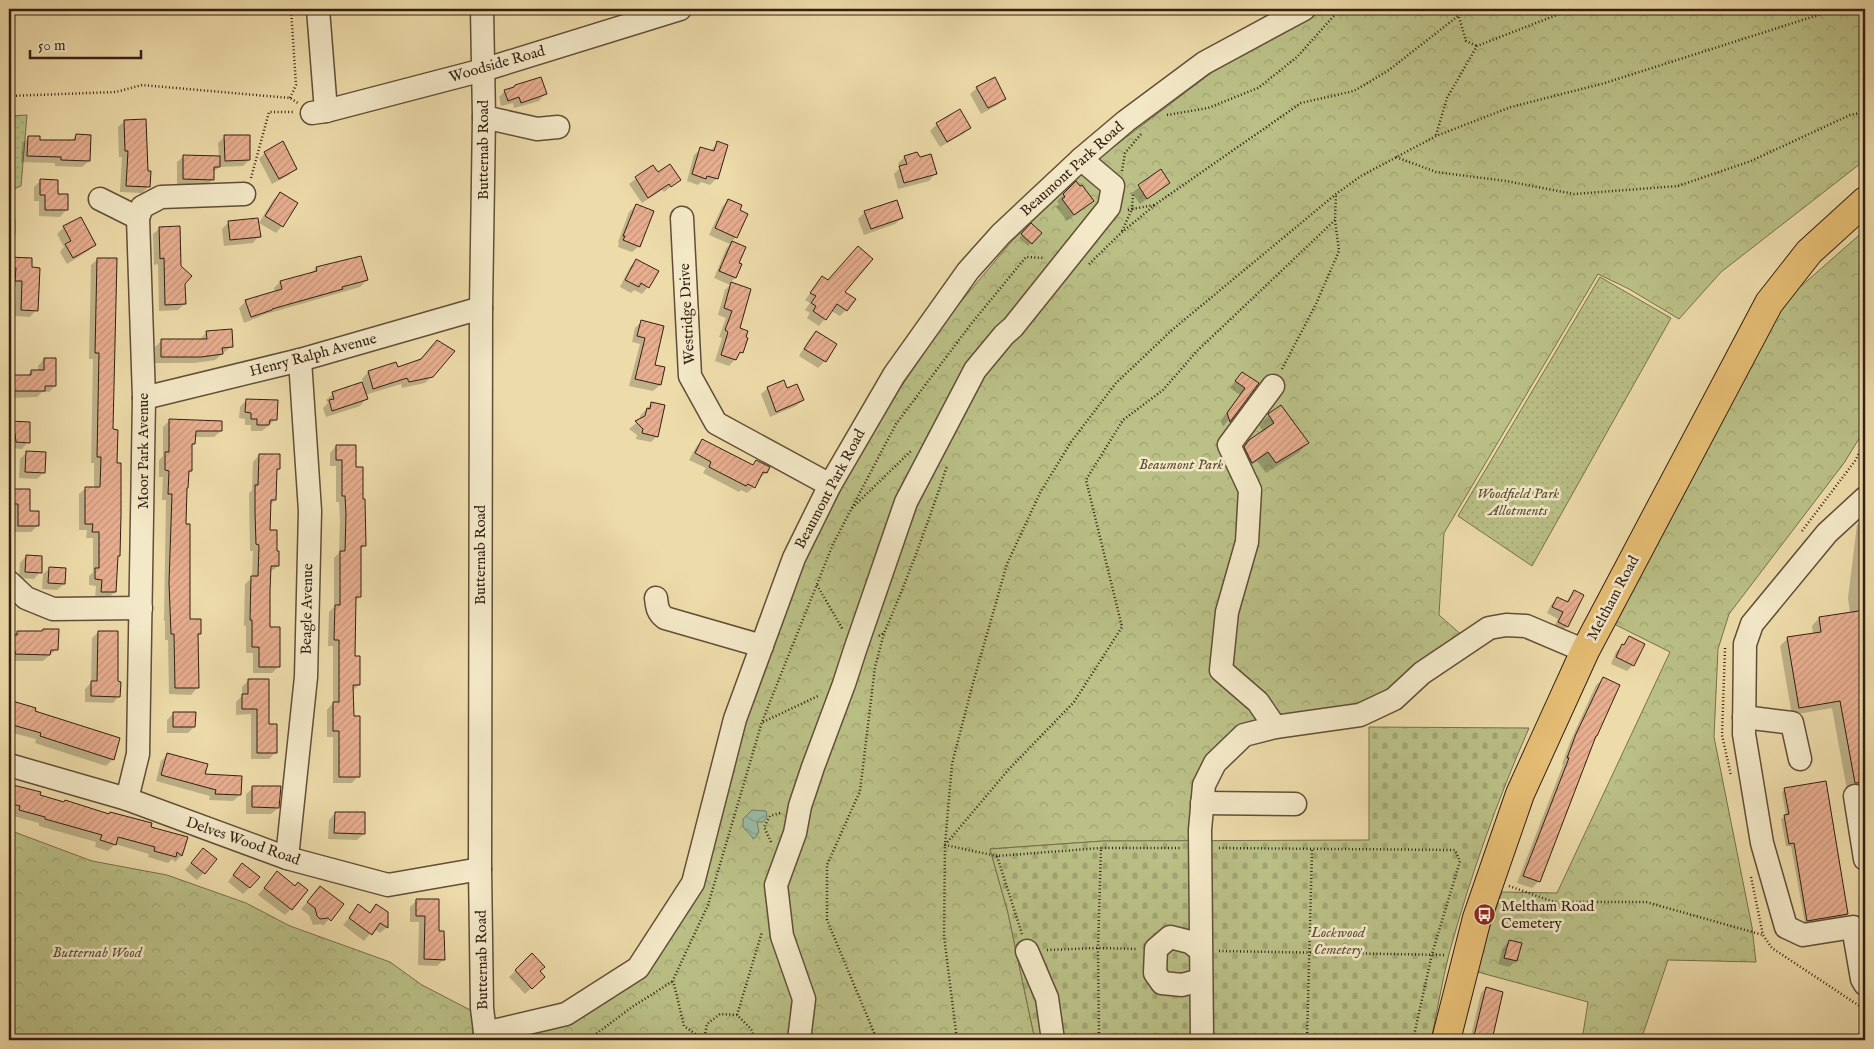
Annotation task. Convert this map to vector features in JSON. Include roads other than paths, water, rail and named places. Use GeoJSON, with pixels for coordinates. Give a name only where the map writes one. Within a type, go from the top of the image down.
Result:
{"type":"FeatureCollection","features":[{"type":"Feature","properties":{"kind":"main road","name":"Meltham Road"},"geometry":{"type":"LineString","coordinates":[[1446,1040],[1477,918],[1520,794],[1584,651],[1769,302],[1809,252],[1865,202]]}},
{"type":"Feature","properties":{"kind":"street","name":"Woodside Road"},"geometry":{"type":"LineString","coordinates":[[318,9],[319,112],[483,70],[680,9]]}},
{"type":"Feature","properties":{"kind":"street","name":"Butternab Road"},"geometry":{"type":"LineString","coordinates":[[482,9],[484,117],[481,308],[480,869],[482,1008],[485,1037]]}},
{"type":"Feature","properties":{"kind":"street","name":"Beaumont Park Road"},"geometry":{"type":"LineString","coordinates":[[485,1037],[566,1014],[638,968],[693,883],[735,720],[794,558],[830,485],[894,375],[968,270],[1001,234],[1081,159],[1126,121],[1204,63],[1304,9]]}},
{"type":"Feature","properties":{"kind":"street"},"geometry":{"type":"LineString","coordinates":[[484,117],[537,129],[558,127]]}},
{"type":"Feature","properties":{"kind":"street"},"geometry":{"type":"LineString","coordinates":[[799,1040],[804,999],[782,936],[776,885],[795,833],[800,806],[906,502],[975,370],[1004,335],[1076,263],[1109,207],[1113,186],[1081,159]]}},
{"type":"Feature","properties":{"kind":"street"},"geometry":{"type":"LineString","coordinates":[[100,199],[138,218],[142,207],[161,197],[244,194]]}},
{"type":"Feature","properties":{"kind":"street","name":"Moor Park Avenue"},"geometry":{"type":"LineString","coordinates":[[127,799],[138,754],[141,608],[144,398],[138,218]]}},
{"type":"Feature","properties":{"kind":"street","name":"Westridge Drive"},"geometry":{"type":"LineString","coordinates":[[682,218],[690,376],[716,423],[830,485]]}},
{"type":"Feature","properties":{"kind":"street","name":"Henry Ralph Avenue"},"geometry":{"type":"LineString","coordinates":[[144,398],[300,360],[481,308]]}},
{"type":"Feature","properties":{"kind":"street","name":"Beagle Avenue"},"geometry":{"type":"LineString","coordinates":[[287,858],[306,677],[310,511],[300,360]]}},
{"type":"Feature","properties":{"kind":"street"},"geometry":{"type":"LineString","coordinates":[[1273,386],[1229,445],[1250,490],[1247,542],[1227,612],[1221,670],[1258,702],[1275,726]]}},
{"type":"Feature","properties":{"kind":"street"},"geometry":{"type":"LineString","coordinates":[[1865,498],[1827,533],[1752,624],[1745,644],[1744,717],[1744,734],[1762,843],[1786,927],[1802,935],[1859,926],[1862,979],[1865,984]]}},
{"type":"Feature","properties":{"kind":"street"},"geometry":{"type":"LineString","coordinates":[[9,582],[26,598],[53,609],[141,608]]}},
{"type":"Feature","properties":{"kind":"street"},"geometry":{"type":"LineString","coordinates":[[656,598],[657,609],[664,618],[762,646]]}},
{"type":"Feature","properties":{"kind":"street"},"geometry":{"type":"LineString","coordinates":[[1202,1040],[1200,848],[1202,803],[1204,785],[1215,762],[1244,735],[1275,726],[1360,715],[1394,699],[1422,673],[1489,628],[1506,625],[1526,626],[1584,651]]}},
{"type":"Feature","properties":{"kind":"street"},"geometry":{"type":"LineString","coordinates":[[1744,717],[1792,723],[1800,759]]}},
{"type":"Feature","properties":{"kind":"street","name":"Delves Wood Road"},"geometry":{"type":"LineString","coordinates":[[9,765],[127,799],[287,858],[388,886],[480,869]]}},
{"type":"Feature","properties":{"kind":"street"},"geometry":{"type":"LineString","coordinates":[[1855,796],[1865,859]]}},
{"type":"Feature","properties":{"kind":"street"},"geometry":{"type":"LineString","coordinates":[[1202,803],[1295,804]]}},
{"type":"Feature","properties":{"kind":"street"},"geometry":{"type":"LineString","coordinates":[[1200,950],[1190,942],[1170,937],[1156,949],[1155,973],[1162,983],[1182,985],[1200,980]]}},
{"type":"Feature","properties":{"kind":"street"},"geometry":{"type":"LineString","coordinates":[[1028,952],[1047,998],[1052,1040]]}},
{"type":"Feature","properties":{"kind":"water"},"geometry":{"type":"Polygon","coordinates":[[[752,810],[766,811],[767,817],[763,822],[757,822],[759,832],[754,839],[743,827],[743,819],[752,810]]]}},
{"type":"Feature","properties":{"kind":"place","name":"Meltham Road Cemetery"},"geometry":{"type":"Point","coordinates":[1485,915]}},
{"type":"Feature","properties":{"kind":"park label","name":"Beaumont Park"},"geometry":{"type":"Point","coordinates":[1181,464]}},
{"type":"Feature","properties":{"kind":"park label","name":"Woodfield Park Allotments"},"geometry":{"type":"Point","coordinates":[1518,502]}},
{"type":"Feature","properties":{"kind":"park label","name":"Lockwood Cemetery"},"geometry":{"type":"Point","coordinates":[1338,940]}},
{"type":"Feature","properties":{"kind":"park label","name":"Butternab Wood"},"geometry":{"type":"Point","coordinates":[97,952]}}]}
